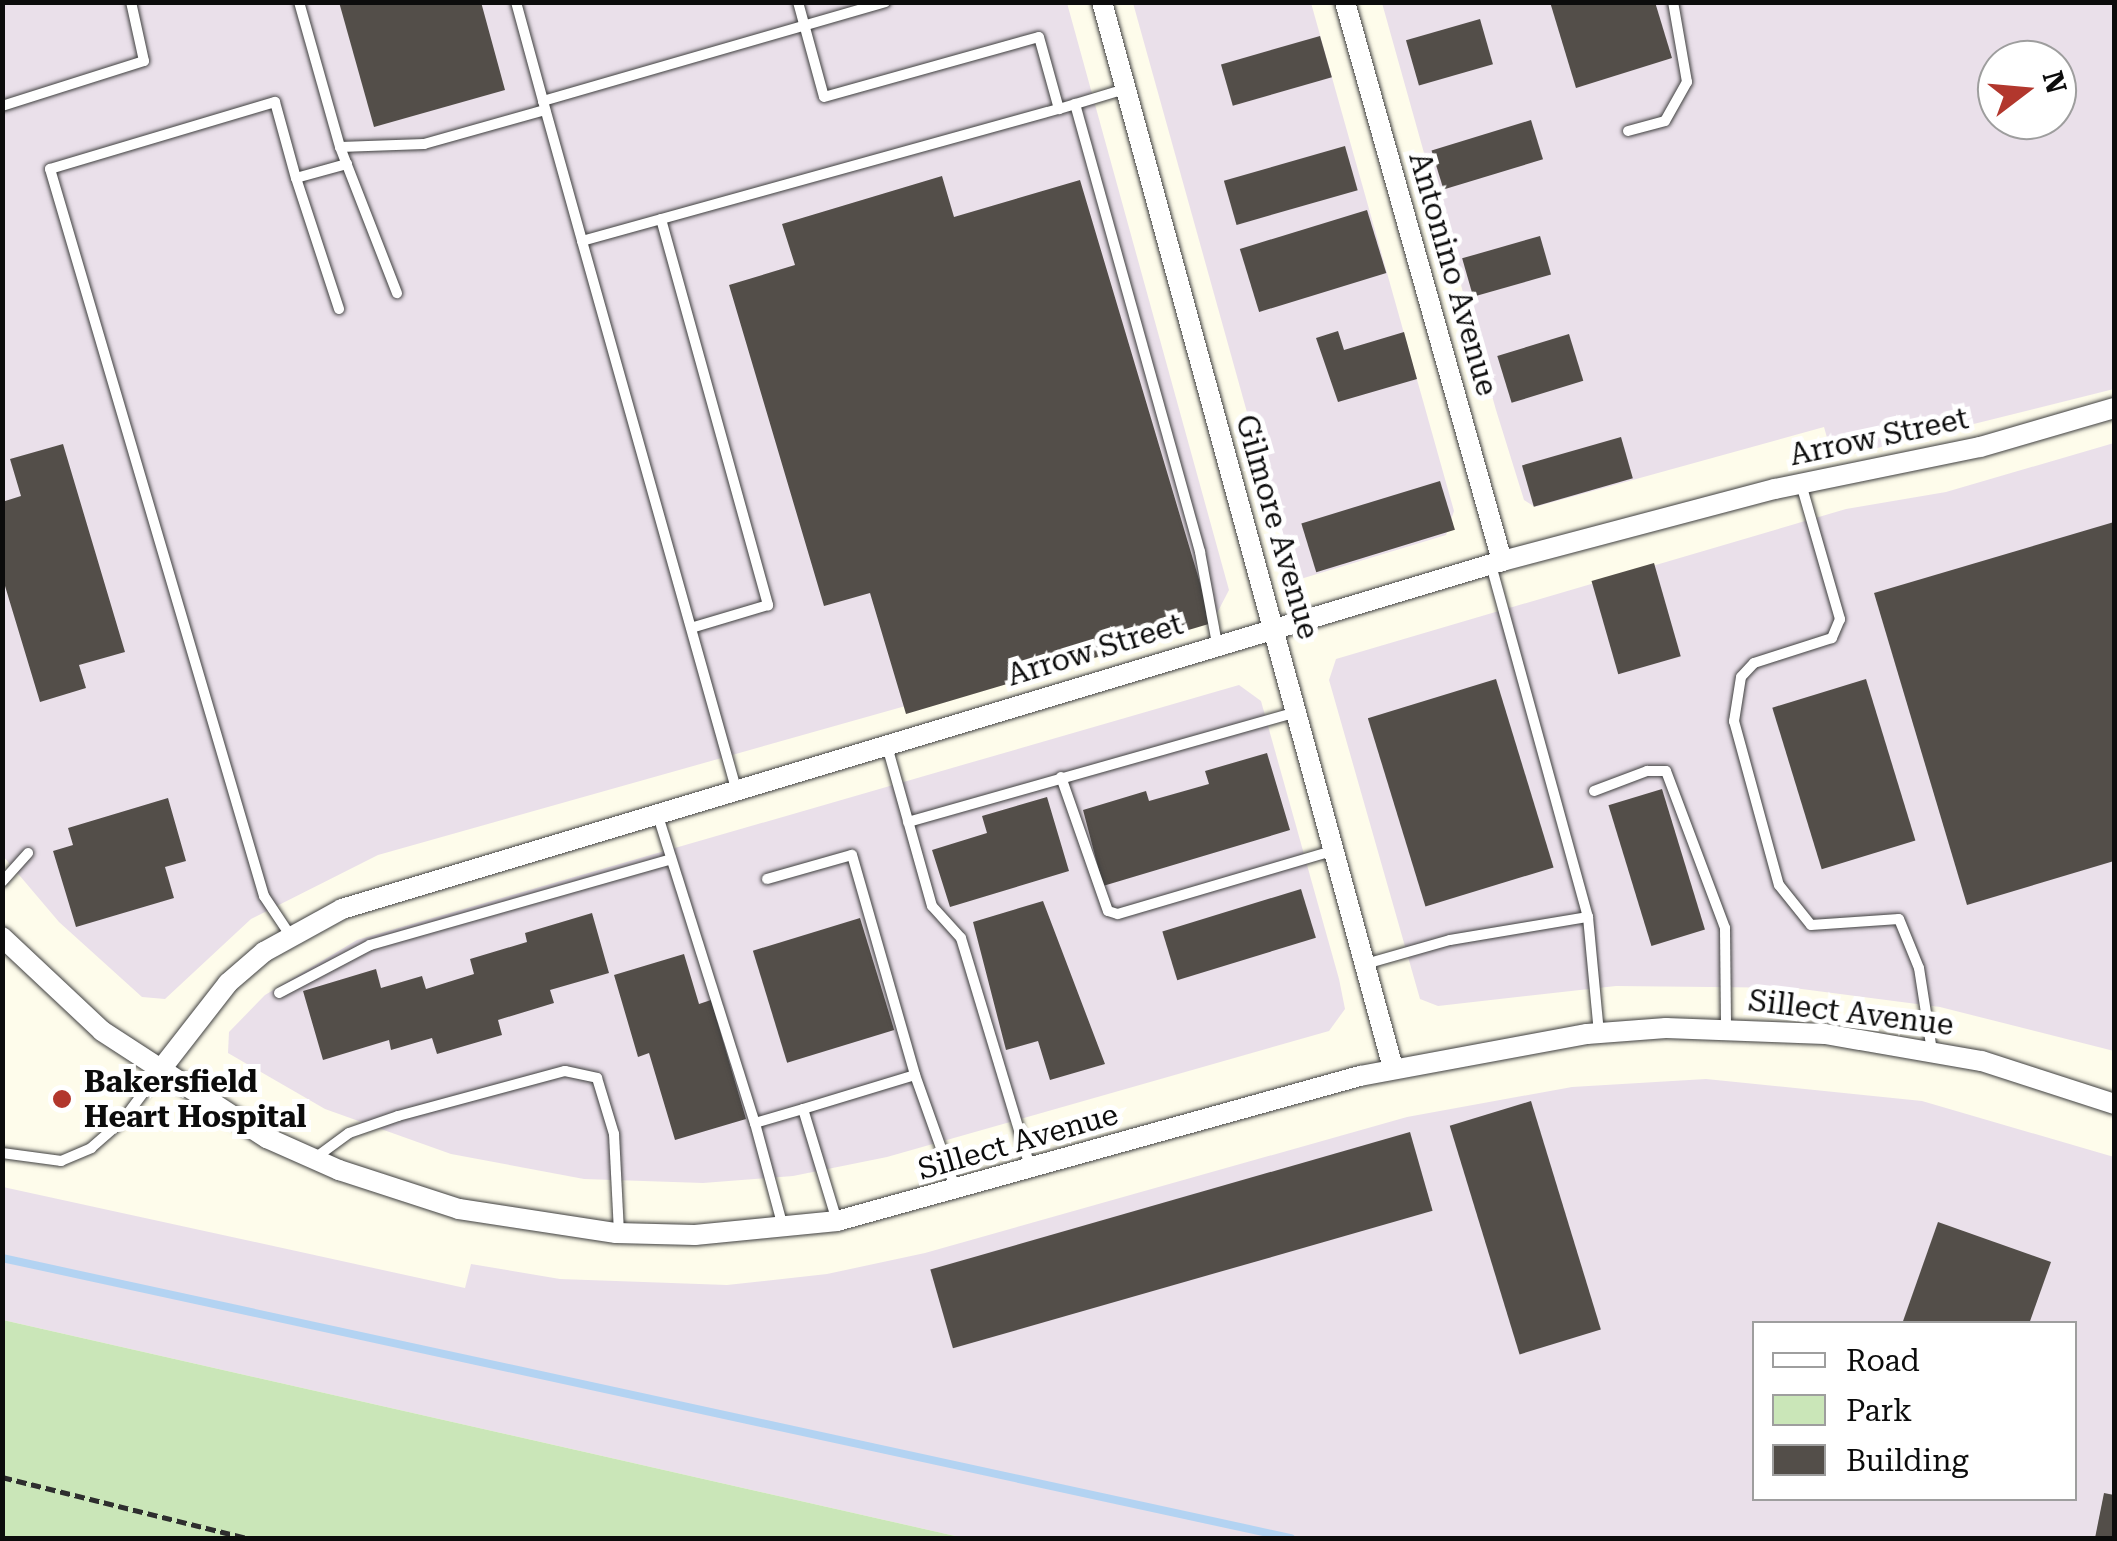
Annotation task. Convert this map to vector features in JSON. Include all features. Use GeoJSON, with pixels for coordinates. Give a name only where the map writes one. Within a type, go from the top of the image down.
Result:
{"type":"FeatureCollection","features":[{"type":"Feature","properties":{"kind":"street","name":"Gilmore Avenue"},"geometry":{"type":"LineString","coordinates":[[1102,2],[1272,627],[1338,849],[1393,1068]]}},
{"type":"Feature","properties":{"kind":"street","name":"Antonino Avenue"},"geometry":{"type":"LineString","coordinates":[[1346,2],[1496,562]]}},
{"type":"Feature","properties":{"kind":"street","name":"Arrow Street"},"geometry":{"type":"LineString","coordinates":[[158,1073],[228,983],[290,935],[371,899],[1496,562],[1800,484],[1980,447],[2114,408]]}},
{"type":"Feature","properties":{"kind":"street","name":"Sillect Avenue"},"geometry":{"type":"LineString","coordinates":[[2,936],[102,1031],[158,1073],[314,1159],[459,1209],[620,1233],[783,1227],[837,1220],[1393,1068],[1599,1033],[1726,1028],[1825,1034],[1932,1051],[2114,1104]]}},
{"type":"Feature","properties":{"kind":"lane"},"geometry":{"type":"LineString","coordinates":[[2,106],[144,61],[131,2]]}},
{"type":"Feature","properties":{"kind":"lane"},"geometry":{"type":"LineString","coordinates":[[299,2],[340,147],[396,293]]}},
{"type":"Feature","properties":{"kind":"lane"},"geometry":{"type":"LineString","coordinates":[[516,2],[737,792]]}},
{"type":"Feature","properties":{"kind":"lane"},"geometry":{"type":"LineString","coordinates":[[798,2],[824,97],[1038,36],[1059,110]]}},
{"type":"Feature","properties":{"kind":"lane"},"geometry":{"type":"LineString","coordinates":[[340,147],[424,144],[885,2]]}},
{"type":"Feature","properties":{"kind":"lane"},"geometry":{"type":"LineString","coordinates":[[1628,132],[1665,120],[1686,82],[1673,2]]}},
{"type":"Feature","properties":{"kind":"lane"},"geometry":{"type":"LineString","coordinates":[[582,241],[1126,89]]}},
{"type":"Feature","properties":{"kind":"lane"},"geometry":{"type":"LineString","coordinates":[[290,935],[264,896],[50,170],[275,102],[339,310]]}},
{"type":"Feature","properties":{"kind":"lane"},"geometry":{"type":"LineString","coordinates":[[1075,104],[1200,552],[1217,644]]}},
{"type":"Feature","properties":{"kind":"lane"},"geometry":{"type":"LineString","coordinates":[[296,178],[347,164]]}},
{"type":"Feature","properties":{"kind":"lane"},"geometry":{"type":"LineString","coordinates":[[661,219],[768,605],[690,628]]}},
{"type":"Feature","properties":{"kind":"lane"},"geometry":{"type":"LineString","coordinates":[[1800,484],[1840,619],[1832,638],[1754,664],[1742,677],[1734,721],[1779,885],[1811,925],[1899,919],[1919,968],[1932,1051]]}},
{"type":"Feature","properties":{"kind":"lane"},"geometry":{"type":"LineString","coordinates":[[1496,562],[1588,917],[1599,1033]]}},
{"type":"Feature","properties":{"kind":"lane"},"geometry":{"type":"LineString","coordinates":[[908,822],[1299,712]]}},
{"type":"Feature","properties":{"kind":"lane"},"geometry":{"type":"LineString","coordinates":[[888,746],[932,906],[961,938],[1030,1170]]}},
{"type":"Feature","properties":{"kind":"lane"},"geometry":{"type":"LineString","coordinates":[[1594,791],[1647,771],[1666,772],[1725,928],[1726,1028]]}},
{"type":"Feature","properties":{"kind":"lane"},"geometry":{"type":"LineString","coordinates":[[1060,778],[1108,911],[1118,914],[1338,849]]}},
{"type":"Feature","properties":{"kind":"lane"},"geometry":{"type":"LineString","coordinates":[[658,816],[755,1123],[783,1227]]}},
{"type":"Feature","properties":{"kind":"lane"},"geometry":{"type":"LineString","coordinates":[[2,882],[28,853]]}},
{"type":"Feature","properties":{"kind":"lane"},"geometry":{"type":"LineString","coordinates":[[767,878],[852,855],[915,1076],[956,1190]]}},
{"type":"Feature","properties":{"kind":"lane"},"geometry":{"type":"LineString","coordinates":[[279,993],[370,946],[671,859]]}},
{"type":"Feature","properties":{"kind":"lane"},"geometry":{"type":"LineString","coordinates":[[1369,963],[1450,940],[1588,917]]}},
{"type":"Feature","properties":{"kind":"lane"},"geometry":{"type":"LineString","coordinates":[[314,1159],[349,1133],[398,1116],[565,1071],[598,1078],[614,1134],[620,1233]]}},
{"type":"Feature","properties":{"kind":"lane"},"geometry":{"type":"LineString","coordinates":[[2,1154],[60,1161],[91,1148],[122,1120],[158,1073]]}},
{"type":"Feature","properties":{"kind":"lane"},"geometry":{"type":"LineString","coordinates":[[755,1123],[915,1076]]}},
{"type":"Feature","properties":{"kind":"lane"},"geometry":{"type":"LineString","coordinates":[[803,1108],[837,1220]]}},
{"type":"Feature","properties":{"kind":"path"},"geometry":{"type":"LineString","coordinates":[[2,1476],[247,1538]]}},
{"type":"Feature","properties":{"kind":"shaded area"},"geometry":{"type":"Polygon","coordinates":[[[2,3],[1067,3],[1229,590],[1214,619],[378,855],[251,919],[165,999],[142,997],[59,922],[3,856],[2,3]]]}},
{"type":"Feature","properties":{"kind":"shaded area"},"geometry":{"type":"Polygon","coordinates":[[[1133,3],[1311,3],[1454,511],[1446,535],[1294,581],[1133,3]]]}},
{"type":"Feature","properties":{"kind":"shaded area"},"geometry":{"type":"Polygon","coordinates":[[[1382,3],[2114,3],[2114,389],[1833,459],[1824,427],[1535,507],[1524,500],[1382,3]]]}},
{"type":"Feature","properties":{"kind":"shaded area"},"geometry":{"type":"Polygon","coordinates":[[[2114,443],[2114,1051],[1940,1007],[1794,988],[1616,986],[1438,1006],[1420,999],[1329,680],[1336,659],[1846,509],[1946,492],[2114,443]]]}},
{"type":"Feature","properties":{"kind":"shaded area"},"geometry":{"type":"Polygon","coordinates":[[[1239,685],[1261,701],[1339,979],[1345,1009],[1329,1031],[887,1157],[793,1176],[703,1183],[584,1179],[451,1154],[325,1109],[228,1053],[229,1032],[265,995],[357,940],[1239,685]]]}},
{"type":"Feature","properties":{"kind":"shaded area"},"geometry":{"type":"Polygon","coordinates":[[[1706,1079],[1922,1101],[2114,1157],[2114,1538],[964,1538],[3,1320],[3,1187],[465,1288],[471,1264],[560,1279],[727,1285],[827,1274],[925,1253],[1407,1117],[1572,1087],[1706,1079]]]}},
{"type":"Feature","properties":{"kind":"green space"},"geometry":{"type":"Polygon","coordinates":[[[3,1320],[964,1538],[3,1538],[3,1320]]]}},
{"type":"Feature","properties":{"kind":"building"},"geometry":{"type":"Polygon","coordinates":[[[339,2],[481,2],[505,90],[374,127],[339,2]]]}},
{"type":"Feature","properties":{"kind":"building"},"geometry":{"type":"Polygon","coordinates":[[[1550,2],[1655,2],[1672,58],[1576,88],[1550,2]]]}},
{"type":"Feature","properties":{"kind":"building"},"geometry":{"type":"Polygon","coordinates":[[[1480,19],[1493,64],[1419,85],[1406,40],[1480,19]]]}},
{"type":"Feature","properties":{"kind":"building"},"geometry":{"type":"Polygon","coordinates":[[[1320,36],[1332,77],[1233,106],[1221,64],[1320,36]]]}},
{"type":"Feature","properties":{"kind":"building"},"geometry":{"type":"Polygon","coordinates":[[[1531,120],[1543,159],[1444,190],[1432,150],[1531,120]]]}},
{"type":"Feature","properties":{"kind":"building"},"geometry":{"type":"Polygon","coordinates":[[[1345,146],[1358,190],[1237,225],[1224,181],[1345,146]]]}},
{"type":"Feature","properties":{"kind":"building"},"geometry":{"type":"Polygon","coordinates":[[[942,176],[954,217],[1080,180],[1212,623],[906,714],[870,593],[824,606],[729,285],[795,265],[782,224],[942,176]]]}},
{"type":"Feature","properties":{"kind":"building"},"geometry":{"type":"Polygon","coordinates":[[[1367,210],[1386,273],[1259,312],[1240,249],[1367,210]]]}},
{"type":"Feature","properties":{"kind":"building"},"geometry":{"type":"Polygon","coordinates":[[[1540,236],[1551,274],[1473,297],[1462,258],[1540,236]]]}},
{"type":"Feature","properties":{"kind":"building"},"geometry":{"type":"Polygon","coordinates":[[[1338,331],[1344,350],[1404,332],[1417,379],[1338,402],[1316,338],[1338,331]]]}},
{"type":"Feature","properties":{"kind":"building"},"geometry":{"type":"Polygon","coordinates":[[[1569,334],[1583,381],[1512,403],[1497,356],[1569,334]]]}},
{"type":"Feature","properties":{"kind":"building"},"geometry":{"type":"Polygon","coordinates":[[[1621,437],[1633,478],[1534,507],[1522,465],[1621,437]]]}},
{"type":"Feature","properties":{"kind":"building"},"geometry":{"type":"Polygon","coordinates":[[[63,444],[125,652],[79,665],[86,688],[40,702],[2,576],[2,502],[21,496],[10,459],[63,444]]]}},
{"type":"Feature","properties":{"kind":"building"},"geometry":{"type":"Polygon","coordinates":[[[1440,481],[1455,530],[1316,572],[1301,523],[1440,481]]]}},
{"type":"Feature","properties":{"kind":"building"},"geometry":{"type":"Polygon","coordinates":[[[2114,522],[2114,861],[1967,905],[1874,593],[2114,522]]]}},
{"type":"Feature","properties":{"kind":"building"},"geometry":{"type":"Polygon","coordinates":[[[1654,563],[1681,656],[1618,674],[1592,581],[1654,563]]]}},
{"type":"Feature","properties":{"kind":"building"},"geometry":{"type":"Polygon","coordinates":[[[1496,679],[1554,867],[1425,907],[1368,718],[1496,679]]]}},
{"type":"Feature","properties":{"kind":"building"},"geometry":{"type":"Polygon","coordinates":[[[1866,679],[1915,841],[1822,869],[1772,708],[1866,679]]]}},
{"type":"Feature","properties":{"kind":"building"},"geometry":{"type":"Polygon","coordinates":[[[1267,753],[1290,830],[1103,886],[1083,810],[1146,791],[1149,801],[1209,784],[1205,771],[1267,753]]]}},
{"type":"Feature","properties":{"kind":"building"},"geometry":{"type":"Polygon","coordinates":[[[1662,789],[1705,930],[1651,946],[1608,805],[1662,789]]]}},
{"type":"Feature","properties":{"kind":"building"},"geometry":{"type":"Polygon","coordinates":[[[1047,797],[1069,871],[950,907],[932,850],[987,833],[982,816],[1047,797]]]}},
{"type":"Feature","properties":{"kind":"building"},"geometry":{"type":"Polygon","coordinates":[[[168,798],[186,861],[165,867],[174,898],[76,927],[53,851],[73,845],[68,828],[168,798]]]}},
{"type":"Feature","properties":{"kind":"building"},"geometry":{"type":"Polygon","coordinates":[[[1301,889],[1316,938],[1177,980],[1162,931],[1301,889]]]}},
{"type":"Feature","properties":{"kind":"building"},"geometry":{"type":"Polygon","coordinates":[[[1043,901],[1105,1064],[1050,1080],[1038,1041],[1006,1050],[973,922],[1043,901]]]}},
{"type":"Feature","properties":{"kind":"building"},"geometry":{"type":"Polygon","coordinates":[[[592,913],[609,973],[550,990],[554,1003],[498,1020],[502,1035],[437,1054],[432,1038],[391,1050],[389,1040],[323,1060],[303,991],[376,969],[381,988],[422,976],[426,989],[474,974],[470,959],[527,942],[525,933],[592,913]]]}},
{"type":"Feature","properties":{"kind":"building"},"geometry":{"type":"Polygon","coordinates":[[[860,918],[894,1030],[787,1063],[753,951],[860,918]]]}},
{"type":"Feature","properties":{"kind":"building"},"geometry":{"type":"Polygon","coordinates":[[[684,954],[699,1004],[711,1000],[746,1119],[675,1140],[649,1053],[638,1057],[614,975],[684,954]]]}},
{"type":"Feature","properties":{"kind":"building"},"geometry":{"type":"Polygon","coordinates":[[[1531,1101],[1601,1330],[1520,1354],[1450,1126],[1531,1101]]]}},
{"type":"Feature","properties":{"kind":"building"},"geometry":{"type":"Polygon","coordinates":[[[1410,1132],[1433,1211],[953,1348],[930,1270],[1410,1132]]]}},
{"type":"Feature","properties":{"kind":"building"},"geometry":{"type":"Polygon","coordinates":[[[1938,1222],[2051,1262],[2030,1321],[1903,1321],[1938,1222]]]}},
{"type":"Feature","properties":{"kind":"building"},"geometry":{"type":"Polygon","coordinates":[[[2104,1493],[2114,1495],[2114,1538],[2095,1538],[2104,1493]]]}},
{"type":"Feature","properties":{"kind":"waterway"},"geometry":{"type":"LineString","coordinates":[[2,1258],[1291,1538]]}},
{"type":"Feature","properties":{"kind":"place","name":"Bakersfield Heart Hospital"},"geometry":{"type":"Point","coordinates":[62,1099]}}]}
